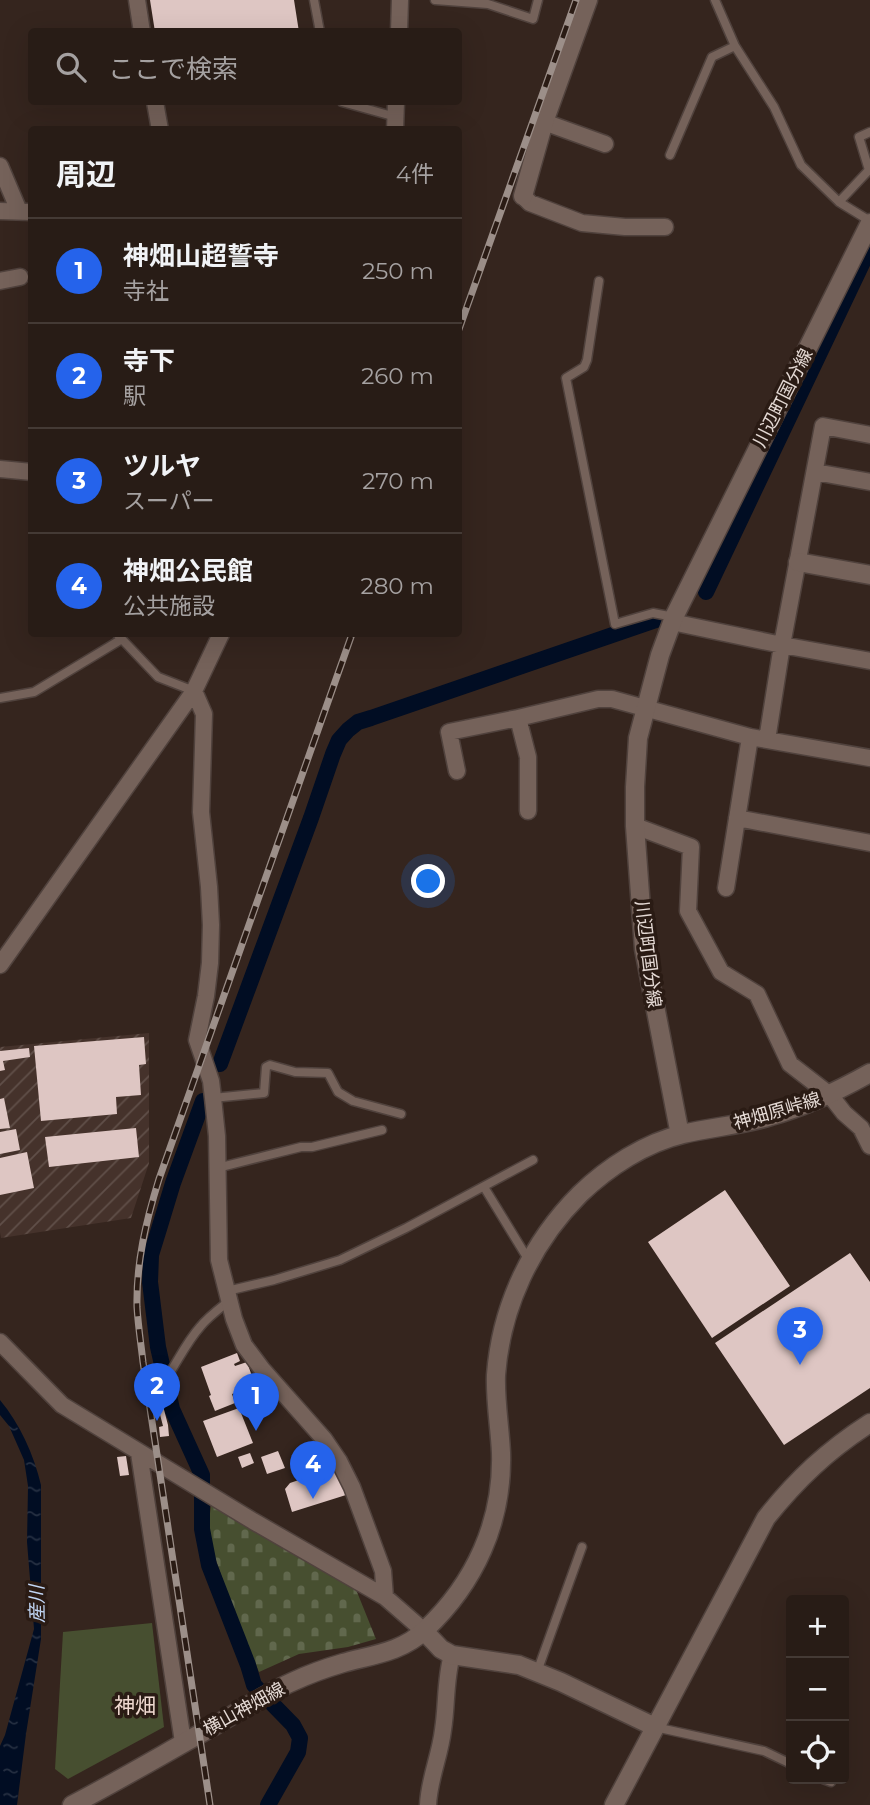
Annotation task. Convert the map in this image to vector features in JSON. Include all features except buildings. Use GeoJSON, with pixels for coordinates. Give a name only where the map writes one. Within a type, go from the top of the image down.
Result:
{"type":"FeatureCollection","features":[{"type":"Feature","properties":{"kind":"street"},"geometry":{"type":"LineString","coordinates":[[137,0],[141,28]]}},
{"type":"Feature","properties":{"kind":"street"},"geometry":{"type":"LineString","coordinates":[[399,28],[400,0]]}},
{"type":"Feature","properties":{"kind":"street"},"geometry":{"type":"LineString","coordinates":[[588,0],[544,122],[523,196],[530,203],[582,223],[665,228]]}},
{"type":"Feature","properties":{"kind":"street"},"geometry":{"type":"LineString","coordinates":[[156,105],[159,126]]}},
{"type":"Feature","properties":{"kind":"street"},"geometry":{"type":"LineString","coordinates":[[544,122],[605,144]]}},
{"type":"Feature","properties":{"kind":"street"},"geometry":{"type":"LineString","coordinates":[[0,166],[25,211],[0,211]]}},
{"type":"Feature","properties":{"kind":"street","name":"川辺町国分線"},"geometry":{"type":"LineString","coordinates":[[680,1135],[643,949],[635,827],[638,738],[660,655],[673,619],[870,222]]}},
{"type":"Feature","properties":{"kind":"street"},"geometry":{"type":"LineString","coordinates":[[0,281],[20,277]]}},
{"type":"Feature","properties":{"kind":"street"},"geometry":{"type":"LineString","coordinates":[[767,740],[823,426],[870,435]]}},
{"type":"Feature","properties":{"kind":"street"},"geometry":{"type":"LineString","coordinates":[[0,469],[28,472]]}},
{"type":"Feature","properties":{"kind":"street"},"geometry":{"type":"LineString","coordinates":[[815,472],[870,482]]}},
{"type":"Feature","properties":{"kind":"street"},"geometry":{"type":"LineString","coordinates":[[798,562],[870,575]]}},
{"type":"Feature","properties":{"kind":"street"},"geometry":{"type":"LineString","coordinates":[[673,619],[782,645],[870,661]]}},
{"type":"Feature","properties":{"kind":"street"},"geometry":{"type":"LineString","coordinates":[[0,965],[194,691],[220,637]]}},
{"type":"Feature","properties":{"kind":"street"},"geometry":{"type":"LineString","coordinates":[[194,691],[204,714],[201,812],[211,925],[206,996],[197,1040],[211,1081],[217,1136],[219,1261],[239,1332],[252,1356],[324,1439],[352,1487],[383,1571],[385,1597]]}},
{"type":"Feature","properties":{"kind":"street"},"geometry":{"type":"LineString","coordinates":[[457,771],[449,732],[598,699],[612,699],[645,707],[750,737],[870,758]]}},
{"type":"Feature","properties":{"kind":"street"},"geometry":{"type":"LineString","coordinates":[[518,718],[528,757],[527,811]]}},
{"type":"Feature","properties":{"kind":"street"},"geometry":{"type":"LineString","coordinates":[[726,888],[750,737]]}},
{"type":"Feature","properties":{"kind":"street"},"geometry":{"type":"LineString","coordinates":[[737,818],[870,843]]}},
{"type":"Feature","properties":{"kind":"street"},"geometry":{"type":"LineString","coordinates":[[635,827],[691,848],[688,911],[721,972],[757,994],[790,1064],[830,1095],[844,1113],[861,1128],[870,1146]]}},
{"type":"Feature","properties":{"kind":"street","name":"神畑原峠線"},"geometry":{"type":"LineString","coordinates":[[680,1135],[770,1116],[830,1095],[870,1073]]}},
{"type":"Feature","properties":{"kind":"street"},"geometry":{"type":"LineString","coordinates":[[424,1632],[469,1577],[491,1531],[502,1475],[496,1378],[498,1360],[504,1325],[514,1293],[529,1261],[566,1210],[598,1179],[636,1153],[680,1135]]}},
{"type":"Feature","properties":{"kind":"street"},"geometry":{"type":"LineString","coordinates":[[0,1342],[62,1405],[253,1521],[385,1597],[441,1649],[452,1655],[519,1665],[654,1727]]}},
{"type":"Feature","properties":{"kind":"street"},"geometry":{"type":"LineString","coordinates":[[614,1805],[766,1518],[819,1460],[870,1423]]}},
{"type":"Feature","properties":{"kind":"street"},"geometry":{"type":"LineString","coordinates":[[139,1452],[183,1742]]}},
{"type":"Feature","properties":{"kind":"street","name":"横山神畑線"},"geometry":{"type":"LineString","coordinates":[[72,1805],[293,1681],[388,1652],[424,1632]]}},
{"type":"Feature","properties":{"kind":"street"},"geometry":{"type":"LineString","coordinates":[[428,1805],[428,1792],[443,1734],[446,1674],[452,1655]]}},
{"type":"Feature","properties":{"kind":"lane"},"geometry":{"type":"LineString","coordinates":[[314,0],[319,28]]}},
{"type":"Feature","properties":{"kind":"lane"},"geometry":{"type":"LineString","coordinates":[[435,0],[488,4],[533,19],[538,0]]}},
{"type":"Feature","properties":{"kind":"lane"},"geometry":{"type":"LineString","coordinates":[[715,0],[735,46],[774,107],[801,166],[839,202],[870,222]]}},
{"type":"Feature","properties":{"kind":"lane"},"geometry":{"type":"LineString","coordinates":[[670,155],[712,57],[735,46]]}},
{"type":"Feature","properties":{"kind":"lane"},"geometry":{"type":"LineString","coordinates":[[354,105],[396,116]]}},
{"type":"Feature","properties":{"kind":"lane"},"geometry":{"type":"LineString","coordinates":[[839,202],[869,170],[859,137],[870,132]]}},
{"type":"Feature","properties":{"kind":"lane"},"geometry":{"type":"LineString","coordinates":[[599,281],[587,360],[584,367],[566,378],[615,624],[653,613],[673,619]]}},
{"type":"Feature","properties":{"kind":"lane"},"geometry":{"type":"LineString","coordinates":[[0,698],[34,692],[117,637]]}},
{"type":"Feature","properties":{"kind":"lane"},"geometry":{"type":"LineString","coordinates":[[120,637],[158,677],[194,691]]}},
{"type":"Feature","properties":{"kind":"lane"},"geometry":{"type":"LineString","coordinates":[[213,1098],[264,1093],[266,1067],[270,1065],[295,1072],[328,1073],[338,1092],[345,1097],[401,1114]]}},
{"type":"Feature","properties":{"kind":"lane"},"geometry":{"type":"LineString","coordinates":[[217,1168],[382,1130]]}},
{"type":"Feature","properties":{"kind":"lane"},"geometry":{"type":"LineString","coordinates":[[164,1383],[187,1344],[228,1296],[340,1260],[533,1160]]}},
{"type":"Feature","properties":{"kind":"lane"},"geometry":{"type":"LineString","coordinates":[[484,1187],[529,1261]]}},
{"type":"Feature","properties":{"kind":"lane"},"geometry":{"type":"LineString","coordinates":[[537,1672],[582,1547]]}},
{"type":"Feature","properties":{"kind":"lane"},"geometry":{"type":"LineString","coordinates":[[654,1727],[764,1751],[786,1762]]}},
{"type":"Feature","properties":{"kind":"shaded area"},"geometry":{"type":"Polygon","coordinates":[[[149,1033],[149,1163],[131,1218],[1,1238],[0,1047],[149,1033]]]}},
{"type":"Feature","properties":{"kind":"green space"},"geometry":{"type":"Polygon","coordinates":[[[211,1505],[355,1587],[376,1639],[348,1647],[299,1654],[259,1672],[212,1549],[209,1522],[211,1505]]]}},
{"type":"Feature","properties":{"kind":"green space"},"geometry":{"type":"Polygon","coordinates":[[[152,1623],[164,1727],[68,1779],[55,1769],[63,1632],[152,1623]]]}},
{"type":"Feature","properties":{"kind":"water","name":"産川"},"geometry":{"type":"Polygon","coordinates":[[[0,1400],[25,1440],[41,1485],[41,1639],[17,1805],[0,1805],[0,1746],[34,1629],[27,1542],[28,1486],[24,1460],[9,1426],[0,1415],[0,1400]]]}},
{"type":"Feature","properties":{"kind":"waterway"},"geometry":{"type":"LineString","coordinates":[[706,592],[870,247]]}},
{"type":"Feature","properties":{"kind":"waterway"},"geometry":{"type":"LineString","coordinates":[[220,1064],[333,754],[339,740],[348,730],[358,722],[656,620]]}},
{"type":"Feature","properties":{"kind":"waterway"},"geometry":{"type":"LineString","coordinates":[[203,1101],[173,1183],[151,1255],[150,1282],[158,1347],[172,1409],[202,1475],[202,1529],[209,1565],[254,1685],[293,1725],[300,1738],[298,1752],[268,1805]]}},
{"type":"Feature","properties":{"kind":"railway"},"geometry":{"type":"LineString","coordinates":[[462,321],[576,0]]}},
{"type":"Feature","properties":{"kind":"railway"},"geometry":{"type":"LineString","coordinates":[[210,1805],[143,1362],[137,1307],[140,1258],[159,1179],[351,637]]}},
{"type":"Feature","properties":{"kind":"place","name":"ツルヤ"},"geometry":{"type":"Point","coordinates":[800,1365]}},
{"type":"Feature","properties":{"kind":"place","name":"寺下"},"geometry":{"type":"Point","coordinates":[157,1421]}},
{"type":"Feature","properties":{"kind":"place","name":"神畑山超誓寺"},"geometry":{"type":"Point","coordinates":[256,1431]}},
{"type":"Feature","properties":{"kind":"place","name":"神畑公民館"},"geometry":{"type":"Point","coordinates":[313,1499]}},
{"type":"Feature","properties":{"kind":"district","name":"神畑"},"geometry":{"type":"Point","coordinates":[135,1705]}}]}
